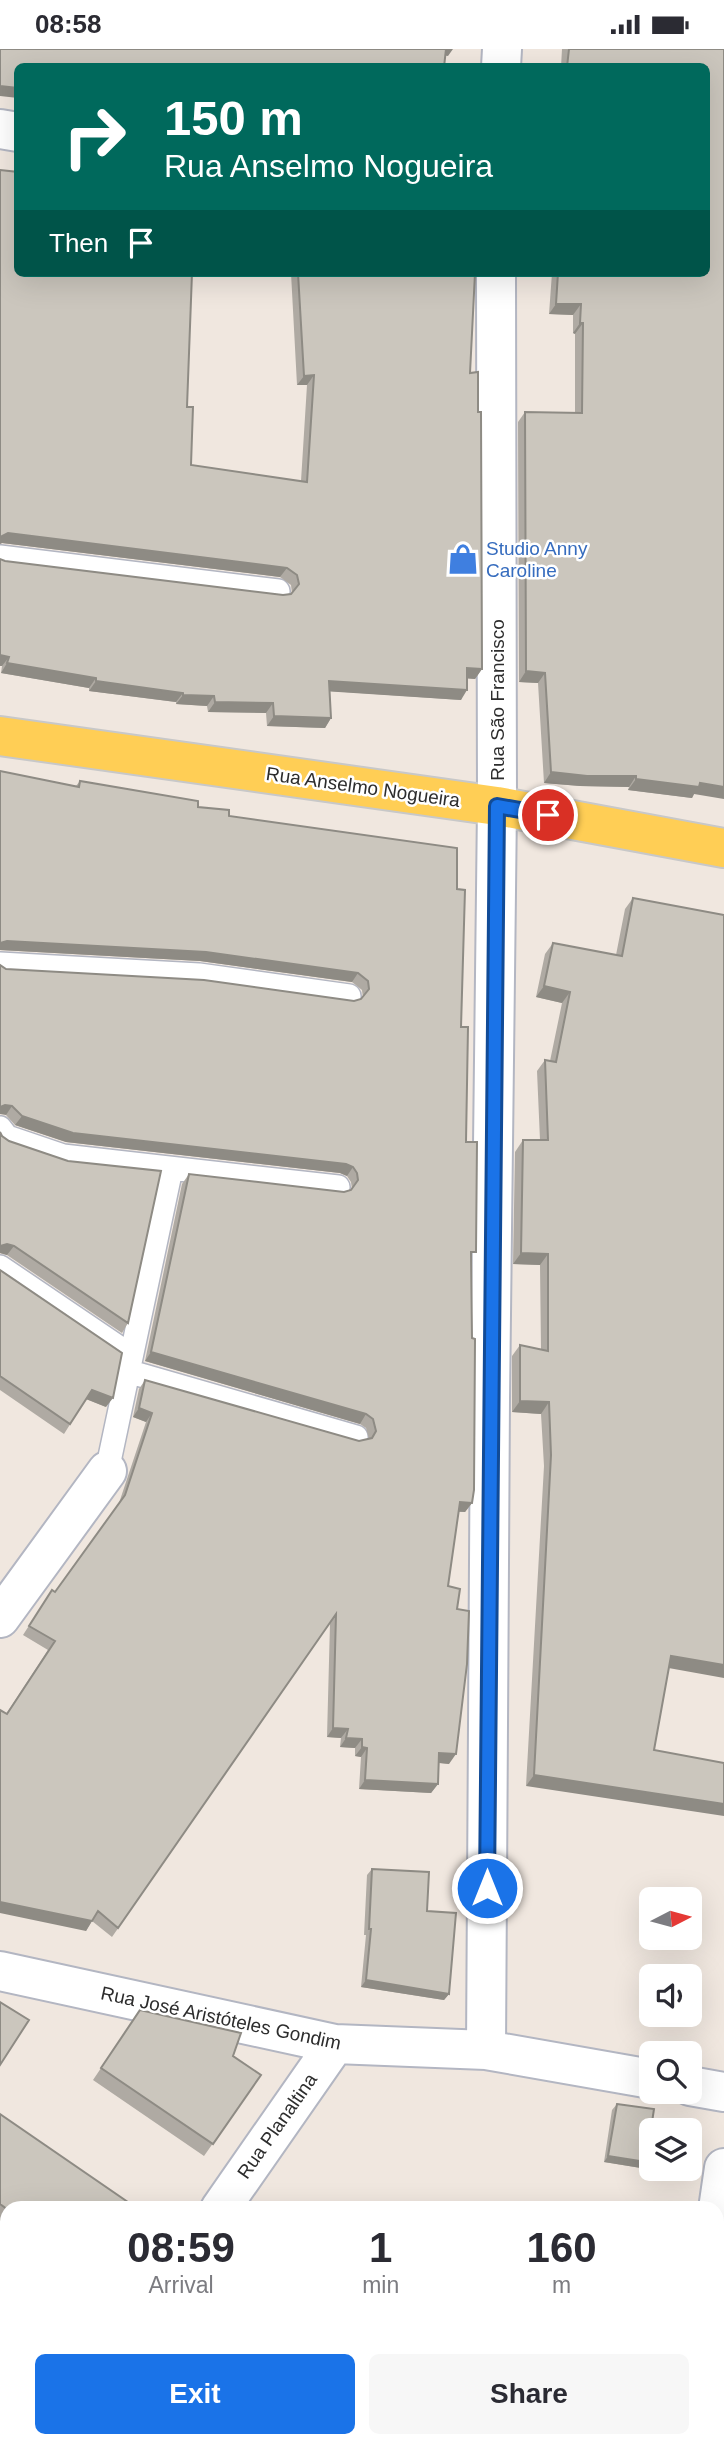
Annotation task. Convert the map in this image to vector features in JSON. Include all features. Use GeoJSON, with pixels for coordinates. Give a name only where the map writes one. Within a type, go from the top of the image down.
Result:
{"type":"FeatureCollection","features":[{"type":"Feature","properties":{"kind":"main road","name":"Rua Anselmo Nogueira"},"geometry":{"type":"LineString","coordinates":[[0,736],[497,806],[724,848]]}},
{"type":"Feature","properties":{"kind":"street","name":"Rua São Francisco"},"geometry":{"type":"LineString","coordinates":[[486,2050],[497,806],[496,277]]}},
{"type":"Feature","properties":{"kind":"street"},"geometry":{"type":"LineString","coordinates":[[0,1618],[107,1471]]}},
{"type":"Feature","properties":{"kind":"street","name":"Rua José Aristóteles Gondim"},"geometry":{"type":"LineString","coordinates":[[0,1971],[335,2044],[486,2050],[639,2077]]}},
{"type":"Feature","properties":{"kind":"street","name":"Rua Planaltina"},"geometry":{"type":"LineString","coordinates":[[226,2201],[335,2044]]}},
{"type":"Feature","properties":{"kind":"street"},"geometry":{"type":"LineString","coordinates":[[702,2088],[724,2092]]}},
{"type":"Feature","properties":{"kind":"street"},"geometry":{"type":"LineString","coordinates":[[719,2201],[724,2168]]}},
{"type":"Feature","properties":{"kind":"lane"},"geometry":{"type":"LineString","coordinates":[[0,557],[278,591]]}},
{"type":"Feature","properties":{"kind":"lane"},"geometry":{"type":"LineString","coordinates":[[0,964],[199,975],[349,996]]}},
{"type":"Feature","properties":{"kind":"lane"},"geometry":{"type":"LineString","coordinates":[[0,1128],[7,1136],[63,1156],[338,1188]]}},
{"type":"Feature","properties":{"kind":"lane"},"geometry":{"type":"LineString","coordinates":[[107,1471],[171,1169]]}},
{"type":"Feature","properties":{"kind":"lane"},"geometry":{"type":"LineString","coordinates":[[0,1266],[129,1363],[356,1437]]}},
{"type":"Feature","properties":{"kind":"building"},"geometry":{"type":"Polygon","coordinates":[[[0,49],[446,49],[444,63],[14,63],[14,88],[0,86],[0,49]]]}},
{"type":"Feature","properties":{"kind":"building"},"geometry":{"type":"Polygon","coordinates":[[[569,49],[724,49],[724,787],[700,783],[699,787],[636,779],[636,776],[587,776],[551,772],[545,673],[526,671],[525,412],[582,413],[581,304],[556,304],[558,277],[710,277],[710,63],[567,63],[569,49]]]}},
{"type":"Feature","properties":{"kind":"building"},"geometry":{"type":"Polygon","coordinates":[[[0,170],[14,172],[14,277],[192,277],[187,407],[193,407],[191,465],[307,482],[314,375],[304,376],[298,277],[475,277],[470,373],[478,372],[478,412],[481,412],[482,669],[467,668],[467,690],[329,681],[331,718],[274,716],[273,703],[215,702],[214,696],[183,695],[7,663],[9,657],[0,655],[0,559],[283,595],[291,594],[299,584],[297,575],[287,568],[8,533],[0,537],[0,170]]]}},
{"type":"Feature","properties":{"kind":"building"},"geometry":{"type":"Polygon","coordinates":[[[0,771],[79,787],[80,781],[198,801],[198,807],[229,810],[229,816],[457,848],[457,889],[465,890],[461,1027],[468,1027],[466,1142],[477,1142],[476,1252],[471,1252],[472,1338],[475,1339],[474,1490],[472,1503],[460,1502],[448,1586],[460,1589],[457,1609],[469,1611],[467,1664],[456,1754],[439,1753],[438,1784],[365,1780],[367,1748],[362,1747],[362,1739],[346,1738],[348,1729],[333,1728],[336,1614],[118,1928],[98,1911],[92,1921],[0,1902],[0,1710],[7,1714],[55,1641],[29,1626],[52,1590],[55,1592],[125,1495],[152,1413],[139,1408],[145,1380],[359,1441],[372,1438],[376,1431],[373,1419],[366,1414],[151,1352],[189,1174],[344,1192],[351,1190],[358,1180],[353,1167],[346,1164],[73,1133],[22,1116],[12,1106],[0,1107],[0,965],[6,969],[204,980],[354,1001],[361,999],[369,989],[368,981],[358,973],[206,952],[7,941],[0,943],[0,771]]]}},
{"type":"Feature","properties":{"kind":"building"},"geometry":{"type":"Polygon","coordinates":[[[633,898],[724,915],[724,1665],[671,1656],[654,1750],[724,1763],[724,1804],[534,1775],[551,1455],[549,1402],[520,1401],[520,1345],[548,1351],[548,1254],[521,1253],[523,1140],[548,1140],[545,1060],[556,1062],[570,992],[544,986],[553,943],[622,956],[633,898]]]}},
{"type":"Feature","properties":{"kind":"building"},"geometry":{"type":"Polygon","coordinates":[[[0,1132],[9,1141],[68,1161],[161,1171],[128,1323],[14,1246],[0,1246],[0,1132]]]}},
{"type":"Feature","properties":{"kind":"building"},"geometry":{"type":"Polygon","coordinates":[[[0,1270],[122,1353],[113,1398],[92,1390],[70,1424],[0,1376],[0,1270]]]}},
{"type":"Feature","properties":{"kind":"building"},"geometry":{"type":"Polygon","coordinates":[[[372,1869],[429,1872],[427,1911],[456,1913],[449,1994],[366,1980],[371,1929],[372,1869]]]}},
{"type":"Feature","properties":{"kind":"building"},"geometry":{"type":"Polygon","coordinates":[[[0,2002],[29,2020],[0,2065],[0,2002]]]}},
{"type":"Feature","properties":{"kind":"building"},"geometry":{"type":"Polygon","coordinates":[[[140,2010],[241,2033],[233,2056],[261,2075],[213,2144],[101,2068],[140,2010]]]}},
{"type":"Feature","properties":{"kind":"building"},"geometry":{"type":"Polygon","coordinates":[[[617,2104],[654,2109],[653,2118],[639,2118],[639,2161],[608,2156],[617,2104]]]}},
{"type":"Feature","properties":{"kind":"building"},"geometry":{"type":"Polygon","coordinates":[[[0,2114],[126,2201],[0,2201],[0,2114]]]}},
{"type":"Feature","properties":{"kind":"place","name":"Studio Anny Caroline"},"geometry":{"type":"Point","coordinates":[463,559]}},
{"type":"Feature","properties":{"kind":"route"},"geometry":{"type":"LineString","coordinates":[[487,1888],[497,806],[548,815]]}}]}
